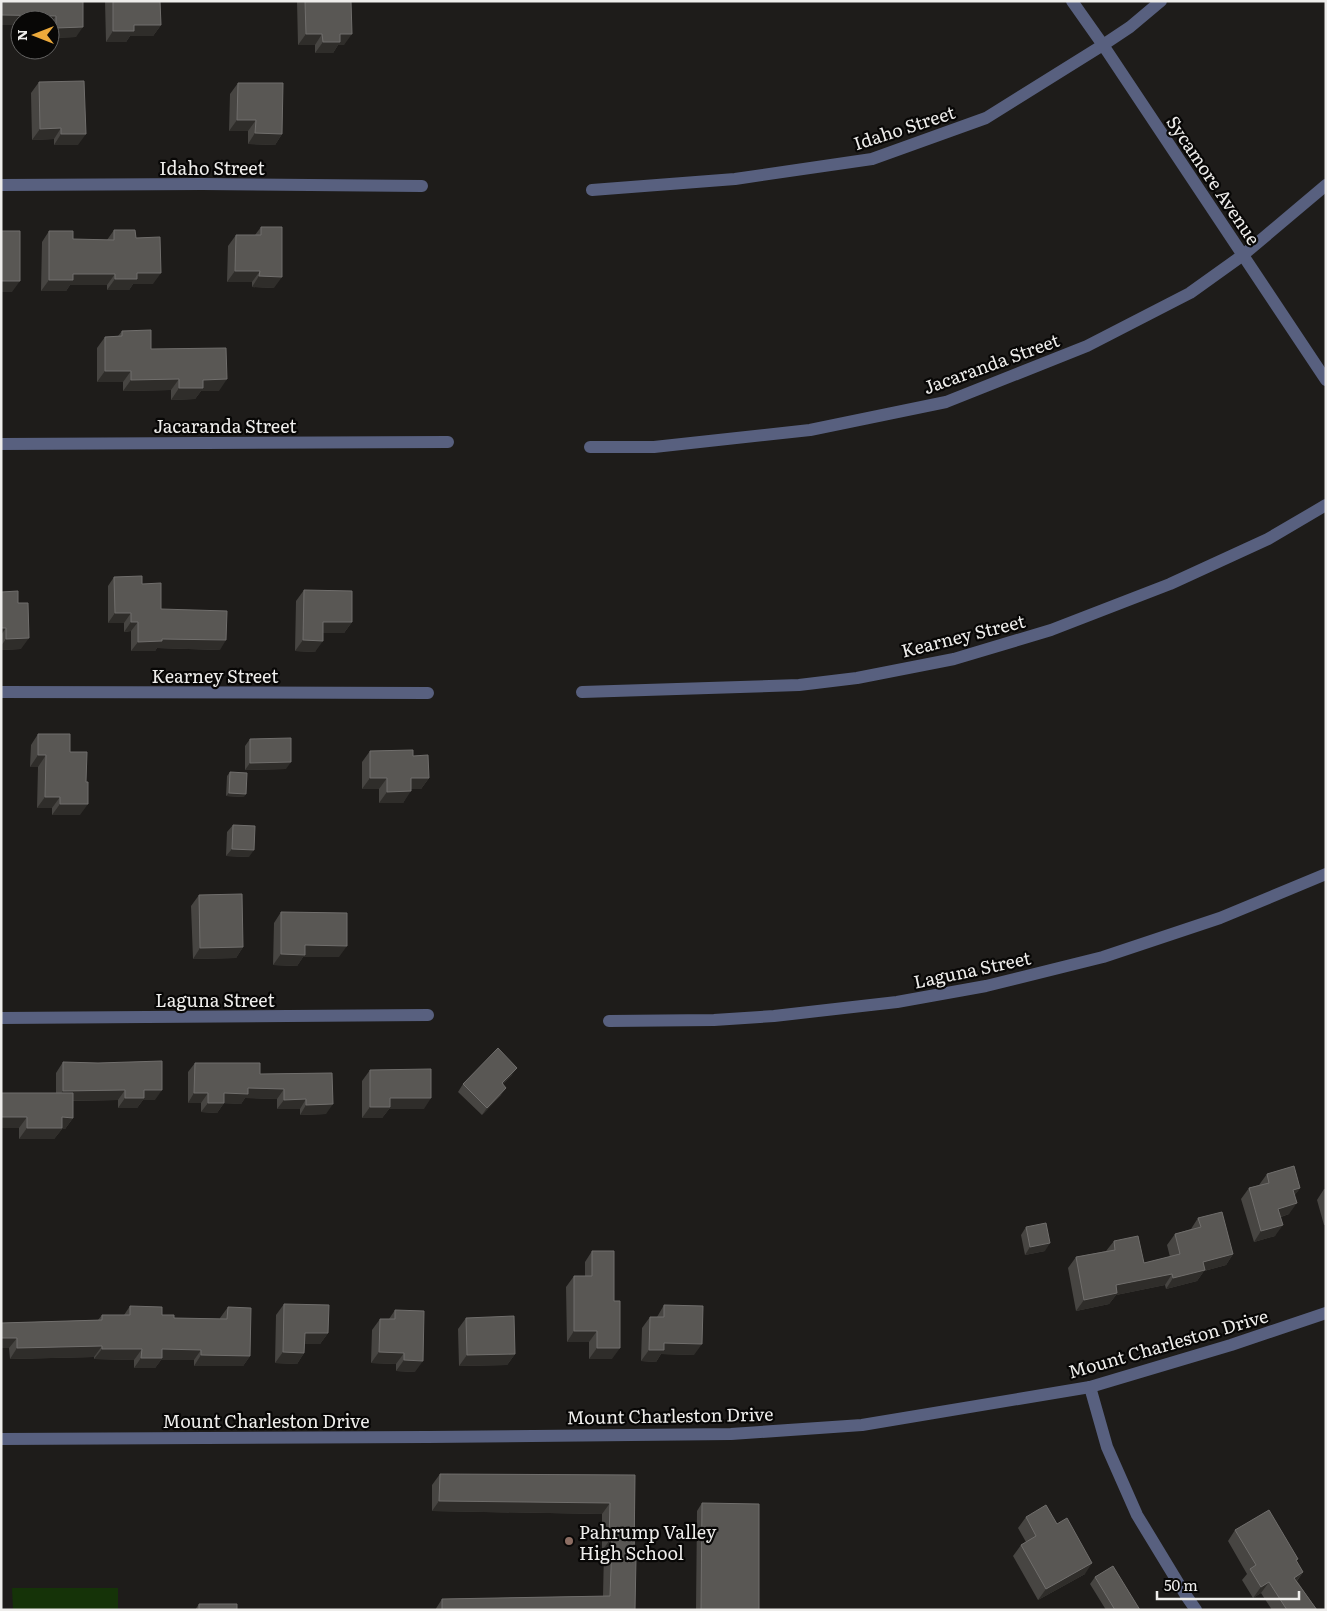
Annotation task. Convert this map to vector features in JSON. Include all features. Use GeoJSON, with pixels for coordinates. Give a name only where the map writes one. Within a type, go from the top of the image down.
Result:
{"type":"FeatureCollection","features":[{"type":"Feature","properties":{"kind":"street","name":"Sycamore Avenue"},"geometry":{"type":"LineString","coordinates":[[1072,1],[1326,380]]}},
{"type":"Feature","properties":{"kind":"street","name":"Idaho Street"},"geometry":{"type":"LineString","coordinates":[[592,190],[735,178],[872,159],[986,118],[1130,27],[1161,1]]}},
{"type":"Feature","properties":{"kind":"street","name":"Idaho Street"},"geometry":{"type":"LineString","coordinates":[[1,185],[422,186]]}},
{"type":"Feature","properties":{"kind":"street","name":"Jacaranda Street"},"geometry":{"type":"LineString","coordinates":[[590,447],[654,447],[810,430],[946,402],[1087,346],[1190,293],[1243,255],[1326,185]]}},
{"type":"Feature","properties":{"kind":"street","name":"Jacaranda Street"},"geometry":{"type":"LineString","coordinates":[[1,444],[448,442]]}},
{"type":"Feature","properties":{"kind":"street","name":"Kearney Street"},"geometry":{"type":"LineString","coordinates":[[582,692],[799,685],[857,678],[954,659],[1051,630],[1170,584],[1268,539],[1326,505]]}},
{"type":"Feature","properties":{"kind":"street","name":"Kearney Street"},"geometry":{"type":"LineString","coordinates":[[1,692],[428,693]]}},
{"type":"Feature","properties":{"kind":"street","name":"Laguna Street"},"geometry":{"type":"LineString","coordinates":[[609,1021],[714,1020],[774,1016],[897,1002],[986,986],[1103,957],[1220,918],[1326,874]]}},
{"type":"Feature","properties":{"kind":"street","name":"Laguna Street"},"geometry":{"type":"LineString","coordinates":[[1,1018],[428,1015]]}},
{"type":"Feature","properties":{"kind":"street","name":"Mount Charleston Drive"},"geometry":{"type":"LineString","coordinates":[[1,1438],[731,1434],[862,1425],[1090,1387],[1231,1345],[1326,1313]]}},
{"type":"Feature","properties":{"kind":"street"},"geometry":{"type":"LineString","coordinates":[[1090,1387],[1107,1447],[1137,1515],[1196,1610]]}},
{"type":"Feature","properties":{"kind":"green space"},"geometry":{"type":"Polygon","coordinates":[[[12,1588],[118,1588],[118,1610],[13,1610],[12,1588]]]}},
{"type":"Feature","properties":{"kind":"building"},"geometry":{"type":"Polygon","coordinates":[[[1,1],[83,1],[83,27],[60,28],[60,10],[10,10],[10,15],[1,15],[1,1]]]}},
{"type":"Feature","properties":{"kind":"building"},"geometry":{"type":"Polygon","coordinates":[[[113,1],[160,1],[161,25],[134,25],[134,31],[113,31],[113,1]]]}},
{"type":"Feature","properties":{"kind":"building"},"geometry":{"type":"Polygon","coordinates":[[[305,1],[351,1],[352,34],[340,34],[340,42],[323,42],[322,34],[306,34],[305,1]]]}},
{"type":"Feature","properties":{"kind":"building"},"geometry":{"type":"Polygon","coordinates":[[[84,81],[86,134],[61,134],[61,128],[40,129],[39,82],[84,81]]]}},
{"type":"Feature","properties":{"kind":"building"},"geometry":{"type":"Polygon","coordinates":[[[238,83],[283,83],[282,134],[255,133],[256,120],[237,120],[238,83]]]}},
{"type":"Feature","properties":{"kind":"building"},"geometry":{"type":"Polygon","coordinates":[[[261,227],[282,227],[282,277],[259,276],[260,271],[235,271],[236,235],[261,235],[261,227]]]}},
{"type":"Feature","properties":{"kind":"building"},"geometry":{"type":"Polygon","coordinates":[[[114,230],[135,230],[136,238],[160,237],[161,273],[137,273],[137,279],[115,279],[115,274],[73,274],[73,280],[49,280],[49,231],[73,231],[73,239],[114,240],[114,230]]]}},
{"type":"Feature","properties":{"kind":"building"},"geometry":{"type":"Polygon","coordinates":[[[1,231],[20,231],[20,281],[1,281],[1,231]]]}},
{"type":"Feature","properties":{"kind":"building"},"geometry":{"type":"Polygon","coordinates":[[[151,330],[151,349],[226,348],[227,379],[203,380],[203,388],[179,388],[179,379],[131,380],[131,371],[105,371],[105,337],[122,336],[122,331],[151,330]]]}},
{"type":"Feature","properties":{"kind":"building"},"geometry":{"type":"Polygon","coordinates":[[[142,576],[142,584],[161,583],[161,609],[227,611],[226,640],[162,639],[162,641],[138,642],[138,622],[131,622],[131,613],[115,613],[114,577],[142,576]]]}},
{"type":"Feature","properties":{"kind":"building"},"geometry":{"type":"Polygon","coordinates":[[[304,590],[352,591],[352,622],[323,622],[323,641],[303,640],[304,590]]]}},
{"type":"Feature","properties":{"kind":"building"},"geometry":{"type":"Polygon","coordinates":[[[18,591],[18,603],[28,603],[29,638],[6,639],[6,628],[1,628],[1,592],[18,591]]]}},
{"type":"Feature","properties":{"kind":"building"},"geometry":{"type":"Polygon","coordinates":[[[38,734],[70,734],[70,752],[87,752],[86,782],[88,782],[88,804],[60,804],[60,797],[45,797],[46,755],[38,755],[38,734]]]}},
{"type":"Feature","properties":{"kind":"building"},"geometry":{"type":"Polygon","coordinates":[[[291,738],[291,762],[250,763],[250,739],[291,738]]]}},
{"type":"Feature","properties":{"kind":"building"},"geometry":{"type":"Polygon","coordinates":[[[413,750],[413,756],[428,755],[429,778],[411,778],[411,791],[387,792],[387,778],[370,778],[370,751],[413,750]]]}},
{"type":"Feature","properties":{"kind":"building"},"geometry":{"type":"Polygon","coordinates":[[[230,772],[247,773],[246,794],[229,793],[230,772]]]}},
{"type":"Feature","properties":{"kind":"building"},"geometry":{"type":"Polygon","coordinates":[[[233,825],[255,826],[254,850],[232,849],[233,825]]]}},
{"type":"Feature","properties":{"kind":"building"},"geometry":{"type":"Polygon","coordinates":[[[242,894],[243,947],[200,948],[199,895],[242,894]]]}},
{"type":"Feature","properties":{"kind":"building"},"geometry":{"type":"Polygon","coordinates":[[[281,912],[347,913],[347,946],[305,945],[305,955],[281,954],[281,912]]]}},
{"type":"Feature","properties":{"kind":"building"},"geometry":{"type":"Polygon","coordinates":[[[498,1048],[517,1068],[502,1083],[506,1088],[487,1108],[463,1084],[498,1048]]]}},
{"type":"Feature","properties":{"kind":"building"},"geometry":{"type":"Polygon","coordinates":[[[162,1061],[162,1090],[144,1090],[144,1098],[125,1098],[125,1090],[63,1091],[63,1062],[162,1061]]]}},
{"type":"Feature","properties":{"kind":"building"},"geometry":{"type":"Polygon","coordinates":[[[195,1063],[260,1063],[260,1074],[332,1073],[333,1104],[306,1105],[306,1099],[284,1100],[284,1089],[248,1088],[248,1094],[224,1093],[224,1103],[208,1103],[208,1093],[194,1093],[195,1063]]]}},
{"type":"Feature","properties":{"kind":"building"},"geometry":{"type":"Polygon","coordinates":[[[431,1069],[431,1098],[390,1098],[390,1107],[370,1107],[370,1070],[431,1069]]]}},
{"type":"Feature","properties":{"kind":"building"},"geometry":{"type":"Polygon","coordinates":[[[1,1093],[73,1093],[73,1118],[62,1117],[62,1128],[27,1128],[27,1117],[1,1117],[1,1093]]]}},
{"type":"Feature","properties":{"kind":"building"},"geometry":{"type":"Polygon","coordinates":[[[1294,1166],[1300,1188],[1293,1190],[1297,1203],[1278,1209],[1283,1225],[1261,1231],[1249,1188],[1269,1183],[1267,1174],[1294,1166]]]}},
{"type":"Feature","properties":{"kind":"building"},"geometry":{"type":"Polygon","coordinates":[[[1222,1212],[1233,1254],[1203,1262],[1205,1270],[1173,1278],[1172,1274],[1116,1285],[1117,1293],[1084,1300],[1076,1257],[1115,1250],[1114,1241],[1138,1236],[1144,1263],[1180,1254],[1175,1234],[1201,1227],[1198,1218],[1222,1212]]]}},
{"type":"Feature","properties":{"kind":"building"},"geometry":{"type":"Polygon","coordinates":[[[1046,1223],[1050,1243],[1030,1247],[1026,1227],[1046,1223]]]}},
{"type":"Feature","properties":{"kind":"building"},"geometry":{"type":"Polygon","coordinates":[[[592,1251],[614,1251],[614,1301],[620,1301],[620,1348],[597,1348],[597,1331],[574,1331],[574,1276],[592,1276],[592,1251]]]}},
{"type":"Feature","properties":{"kind":"building"},"geometry":{"type":"Polygon","coordinates":[[[284,1304],[329,1305],[328,1333],[305,1333],[304,1353],[283,1352],[284,1304]]]}},
{"type":"Feature","properties":{"kind":"building"},"geometry":{"type":"Polygon","coordinates":[[[664,1305],[703,1306],[702,1344],[664,1343],[664,1350],[649,1350],[650,1317],[664,1317],[664,1305]]]}},
{"type":"Feature","properties":{"kind":"building"},"geometry":{"type":"Polygon","coordinates":[[[130,1306],[162,1307],[162,1315],[174,1315],[174,1318],[227,1319],[228,1307],[251,1308],[250,1356],[201,1355],[201,1350],[162,1349],[162,1358],[141,1358],[142,1349],[102,1349],[102,1346],[17,1348],[17,1338],[1,1338],[1,1323],[102,1320],[102,1315],[130,1315],[130,1306]]]}},
{"type":"Feature","properties":{"kind":"building"},"geometry":{"type":"Polygon","coordinates":[[[395,1310],[424,1311],[423,1361],[404,1360],[404,1353],[379,1352],[380,1319],[395,1319],[395,1310]]]}},
{"type":"Feature","properties":{"kind":"building"},"geometry":{"type":"Polygon","coordinates":[[[514,1316],[515,1354],[467,1355],[466,1318],[514,1316]]]}},
{"type":"Feature","properties":{"kind":"building"},"geometry":{"type":"Polygon","coordinates":[[[440,1474],[635,1475],[635,1610],[442,1610],[442,1599],[610,1596],[612,1541],[609,1541],[610,1503],[439,1501],[440,1474]]]}},
{"type":"Feature","properties":{"kind":"building"},"geometry":{"type":"Polygon","coordinates":[[[702,1503],[759,1504],[759,1610],[701,1610],[702,1503]]]}},
{"type":"Feature","properties":{"kind":"building"},"geometry":{"type":"Polygon","coordinates":[[[1046,1505],[1057,1524],[1067,1518],[1092,1563],[1046,1589],[1021,1545],[1036,1536],[1026,1517],[1046,1505]]]}},
{"type":"Feature","properties":{"kind":"building"},"geometry":{"type":"Polygon","coordinates":[[[1269,1510],[1298,1559],[1296,1560],[1303,1572],[1294,1578],[1317,1610],[1287,1610],[1269,1582],[1261,1587],[1250,1569],[1256,1565],[1235,1530],[1269,1510]]]}},
{"type":"Feature","properties":{"kind":"building"},"geometry":{"type":"Polygon","coordinates":[[[1113,1566],[1140,1610],[1115,1610],[1095,1577],[1113,1566]]]}},
{"type":"Feature","properties":{"kind":"building"},"geometry":{"type":"Polygon","coordinates":[[[199,1604],[237,1604],[237,1610],[199,1610],[199,1604]]]}},
{"type":"Feature","properties":{"kind":"place","name":"Pahrump Valley High School"},"geometry":{"type":"Point","coordinates":[569,1541]}}]}
